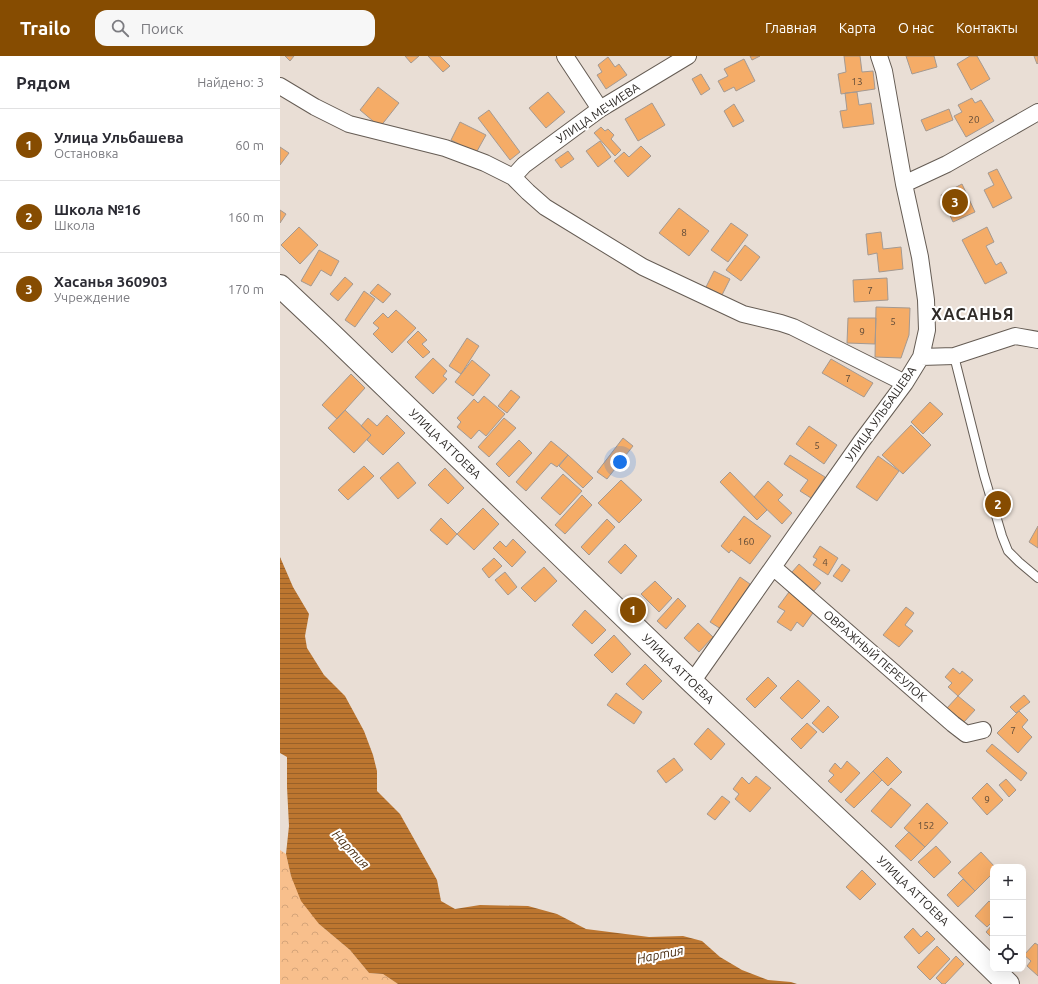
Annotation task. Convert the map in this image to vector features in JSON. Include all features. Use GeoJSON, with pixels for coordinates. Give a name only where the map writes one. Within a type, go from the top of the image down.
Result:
{"type":"FeatureCollection","features":[{"type":"Feature","properties":{"kind":"street"},"geometry":{"type":"LineString","coordinates":[[565,56],[600,109]]}},
{"type":"Feature","properties":{"kind":"street","name":"УЛИЦА МЕЧИЕВА"},"geometry":{"type":"LineString","coordinates":[[513,177],[524,165],[600,109],[688,56]]}},
{"type":"Feature","properties":{"kind":"street","name":"УЛИЦА УЛЬБАШЕВА"},"geometry":{"type":"LineString","coordinates":[[692,682],[861,442],[905,383],[921,357],[927,330],[926,300],[920,257],[904,184],[880,56]]}},
{"type":"Feature","properties":{"kind":"street"},"geometry":{"type":"LineString","coordinates":[[280,86],[315,107],[349,124],[465,154],[513,177],[545,206],[643,267],[743,314],[793,327],[905,383]]}},
{"type":"Feature","properties":{"kind":"street"},"geometry":{"type":"LineString","coordinates":[[904,184],[947,164],[1038,112]]}},
{"type":"Feature","properties":{"kind":"street","name":"УЛИЦА АТТОЕВА"},"geometry":{"type":"LineString","coordinates":[[280,286],[336,338],[692,682],[1008,984]]}},
{"type":"Feature","properties":{"kind":"street"},"geometry":{"type":"LineString","coordinates":[[921,357],[954,356],[1015,336],[1038,340]]}},
{"type":"Feature","properties":{"kind":"street","name":"ОВРАЖНЫЙ ПЕРЕУЛОК"},"geometry":{"type":"LineString","coordinates":[[773,567],[953,724],[966,734],[983,730]]}},
{"type":"Feature","properties":{"kind":"lane"},"geometry":{"type":"LineString","coordinates":[[954,356],[984,475],[1002,536],[1008,551],[1038,578]]}},
{"type":"Feature","properties":{"kind":"green space"},"geometry":{"type":"Polygon","coordinates":[[[280,850],[286,854],[291,876],[319,924],[350,950],[369,973],[383,974],[398,984],[280,984],[280,850]]]}},
{"type":"Feature","properties":{"kind":"water","name":"Нартия"},"geometry":{"type":"Polygon","coordinates":[[[280,557],[293,587],[309,614],[305,636],[307,648],[324,675],[345,696],[364,731],[377,771],[377,791],[400,814],[437,880],[441,901],[455,909],[480,905],[528,906],[557,914],[586,929],[649,937],[683,936],[702,941],[720,957],[742,970],[768,980],[797,984],[398,984],[383,974],[369,973],[350,950],[319,924],[301,901],[291,876],[286,854],[289,826],[287,757],[280,753],[280,557]]]}},
{"type":"Feature","properties":{"kind":"building"},"geometry":{"type":"Polygon","coordinates":[[[285,56],[294,56],[290,61],[285,56]]]}},
{"type":"Feature","properties":{"kind":"building"},"geometry":{"type":"Polygon","coordinates":[[[405,56],[419,56],[411,63],[405,56]]]}},
{"type":"Feature","properties":{"kind":"building"},"geometry":{"type":"Polygon","coordinates":[[[428,56],[440,56],[450,66],[443,72],[428,56]]]}},
{"type":"Feature","properties":{"kind":"building"},"geometry":{"type":"Polygon","coordinates":[[[750,56],[760,56],[752,60],[750,56]]]}},
{"type":"Feature","properties":{"kind":"building"},"geometry":{"type":"Polygon","coordinates":[[[844,56],[860,56],[862,72],[873,71],[875,89],[841,94],[838,74],[846,72],[844,56]]]}},
{"type":"Feature","properties":{"kind":"building"},"geometry":{"type":"Polygon","coordinates":[[[906,56],[934,56],[937,67],[912,74],[906,56]]]}},
{"type":"Feature","properties":{"kind":"building"},"geometry":{"type":"Polygon","coordinates":[[[970,56],[977,56],[990,79],[971,90],[957,64],[970,56]]]}},
{"type":"Feature","properties":{"kind":"building"},"geometry":{"type":"Polygon","coordinates":[[[1034,56],[1038,56],[1037,64],[1034,56]]]}},
{"type":"Feature","properties":{"kind":"building"},"geometry":{"type":"Polygon","coordinates":[[[608,57],[615,67],[619,64],[627,75],[606,89],[597,75],[602,72],[598,65],[608,57]]]}},
{"type":"Feature","properties":{"kind":"building"},"geometry":{"type":"Polygon","coordinates":[[[744,59],[755,81],[736,91],[734,87],[724,92],[718,81],[728,76],[724,69],[744,59]]]}},
{"type":"Feature","properties":{"kind":"building"},"geometry":{"type":"Polygon","coordinates":[[[701,74],[710,89],[701,95],[692,79],[701,74]]]}},
{"type":"Feature","properties":{"kind":"building"},"geometry":{"type":"Polygon","coordinates":[[[378,87],[399,103],[380,127],[360,110],[378,87]]]}},
{"type":"Feature","properties":{"kind":"building"},"geometry":{"type":"Polygon","coordinates":[[[548,92],[565,112],[546,128],[529,108],[548,92]]]}},
{"type":"Feature","properties":{"kind":"building"},"geometry":{"type":"Polygon","coordinates":[[[857,92],[859,105],[871,103],[874,124],[843,128],[840,111],[847,110],[845,93],[857,92]]]}},
{"type":"Feature","properties":{"kind":"building"},"geometry":{"type":"Polygon","coordinates":[[[972,98],[975,103],[981,100],[994,121],[966,137],[954,116],[962,112],[958,105],[972,98]]]}},
{"type":"Feature","properties":{"kind":"building"},"geometry":{"type":"Polygon","coordinates":[[[652,103],[665,125],[638,141],[625,119],[652,103]]]}},
{"type":"Feature","properties":{"kind":"building"},"geometry":{"type":"Polygon","coordinates":[[[734,104],[744,121],[733,127],[724,111],[734,104]]]}},
{"type":"Feature","properties":{"kind":"building"},"geometry":{"type":"Polygon","coordinates":[[[949,109],[953,120],[926,131],[921,120],[949,109]]]}},
{"type":"Feature","properties":{"kind":"building"},"geometry":{"type":"Polygon","coordinates":[[[489,110],[520,152],[510,160],[478,118],[489,110]]]}},
{"type":"Feature","properties":{"kind":"building"},"geometry":{"type":"Polygon","coordinates":[[[460,122],[486,135],[476,153],[451,140],[460,122]]]}},
{"type":"Feature","properties":{"kind":"building"},"geometry":{"type":"Polygon","coordinates":[[[601,127],[605,131],[608,129],[614,135],[611,139],[621,150],[615,156],[594,133],[601,127]]]}},
{"type":"Feature","properties":{"kind":"building"},"geometry":{"type":"Polygon","coordinates":[[[600,141],[611,157],[598,167],[586,151],[600,141]]]}},
{"type":"Feature","properties":{"kind":"building"},"geometry":{"type":"Polygon","coordinates":[[[641,146],[651,156],[628,177],[614,161],[624,152],[629,157],[641,146]]]}},
{"type":"Feature","properties":{"kind":"building"},"geometry":{"type":"Polygon","coordinates":[[[280,147],[289,153],[280,165],[280,147]]]}},
{"type":"Feature","properties":{"kind":"building"},"geometry":{"type":"Polygon","coordinates":[[[568,151],[574,159],[561,168],[555,160],[568,151]]]}},
{"type":"Feature","properties":{"kind":"building"},"geometry":{"type":"Polygon","coordinates":[[[997,169],[1012,198],[993,208],[984,190],[994,185],[988,173],[997,169]]]}},
{"type":"Feature","properties":{"kind":"building"},"geometry":{"type":"Polygon","coordinates":[[[962,184],[975,212],[953,222],[941,195],[962,184]]]}},
{"type":"Feature","properties":{"kind":"building"},"geometry":{"type":"Polygon","coordinates":[[[679,208],[709,231],[689,256],[659,233],[679,208]]]}},
{"type":"Feature","properties":{"kind":"building"},"geometry":{"type":"Polygon","coordinates":[[[280,210],[286,214],[280,223],[280,210]]]}},
{"type":"Feature","properties":{"kind":"building"},"geometry":{"type":"Polygon","coordinates":[[[731,223],[748,235],[728,262],[711,250],[731,223]]]}},
{"type":"Feature","properties":{"kind":"building"},"geometry":{"type":"Polygon","coordinates":[[[299,227],[318,245],[300,264],[281,245],[299,227]]]}},
{"type":"Feature","properties":{"kind":"building"},"geometry":{"type":"Polygon","coordinates":[[[987,227],[994,242],[986,246],[996,265],[1001,262],[1007,273],[985,284],[962,240],[987,227]]]}},
{"type":"Feature","properties":{"kind":"building"},"geometry":{"type":"Polygon","coordinates":[[[881,232],[883,249],[901,247],[903,269],[879,272],[877,253],[868,255],[866,234],[881,232]]]}},
{"type":"Feature","properties":{"kind":"building"},"geometry":{"type":"Polygon","coordinates":[[[745,245],[760,257],[741,281],[726,270],[745,245]]]}},
{"type":"Feature","properties":{"kind":"building"},"geometry":{"type":"Polygon","coordinates":[[[319,250],[339,261],[331,276],[321,270],[311,286],[301,281],[319,250]]]}},
{"type":"Feature","properties":{"kind":"building"},"geometry":{"type":"Polygon","coordinates":[[[714,271],[730,279],[722,295],[706,287],[714,271]]]}},
{"type":"Feature","properties":{"kind":"building"},"geometry":{"type":"Polygon","coordinates":[[[345,277],[353,284],[338,301],[330,294],[345,277]]]}},
{"type":"Feature","properties":{"kind":"building"},"geometry":{"type":"Polygon","coordinates":[[[887,278],[888,300],[854,302],[853,280],[887,278]]]}},
{"type":"Feature","properties":{"kind":"building"},"geometry":{"type":"Polygon","coordinates":[[[378,284],[391,294],[383,303],[370,293],[378,284]]]}},
{"type":"Feature","properties":{"kind":"building"},"geometry":{"type":"Polygon","coordinates":[[[364,291],[375,299],[355,327],[345,320],[364,291]]]}},
{"type":"Feature","properties":{"kind":"building"},"geometry":{"type":"Polygon","coordinates":[[[876,307],[910,308],[909,335],[901,358],[875,357],[876,307]]]}},
{"type":"Feature","properties":{"kind":"building"},"geometry":{"type":"Polygon","coordinates":[[[396,310],[416,328],[392,353],[373,334],[379,328],[373,323],[383,313],[388,318],[396,310]]]}},
{"type":"Feature","properties":{"kind":"building"},"geometry":{"type":"Polygon","coordinates":[[[848,318],[876,318],[875,344],[847,343],[848,318]]]}},
{"type":"Feature","properties":{"kind":"building"},"geometry":{"type":"Polygon","coordinates":[[[418,331],[427,340],[422,344],[430,352],[423,358],[407,342],[418,331]]]}},
{"type":"Feature","properties":{"kind":"building"},"geometry":{"type":"Polygon","coordinates":[[[467,338],[479,346],[461,374],[449,366],[467,338]]]}},
{"type":"Feature","properties":{"kind":"building"},"geometry":{"type":"Polygon","coordinates":[[[433,358],[447,371],[443,376],[447,379],[433,394],[415,377],[433,358]]]}},
{"type":"Feature","properties":{"kind":"building"},"geometry":{"type":"Polygon","coordinates":[[[831,359],[873,383],[864,397],[822,373],[831,359]]]}},
{"type":"Feature","properties":{"kind":"building"},"geometry":{"type":"Polygon","coordinates":[[[472,360],[490,375],[473,396],[455,382],[472,360]]]}},
{"type":"Feature","properties":{"kind":"building"},"geometry":{"type":"Polygon","coordinates":[[[351,374],[365,388],[337,419],[322,405],[351,374]]]}},
{"type":"Feature","properties":{"kind":"building"},"geometry":{"type":"Polygon","coordinates":[[[511,390],[520,397],[507,413],[498,406],[511,390]]]}},
{"type":"Feature","properties":{"kind":"building"},"geometry":{"type":"Polygon","coordinates":[[[484,396],[505,414],[486,436],[479,430],[471,439],[457,427],[461,422],[457,418],[474,399],[478,403],[484,396]]]}},
{"type":"Feature","properties":{"kind":"building"},"geometry":{"type":"Polygon","coordinates":[[[930,402],[943,414],[923,434],[911,422],[930,402]]]}},
{"type":"Feature","properties":{"kind":"building"},"geometry":{"type":"Polygon","coordinates":[[[345,410],[371,435],[354,453],[328,428],[345,410]]]}},
{"type":"Feature","properties":{"kind":"building"},"geometry":{"type":"Polygon","coordinates":[[[387,415],[405,433],[383,455],[367,440],[371,435],[361,426],[368,418],[377,426],[387,415]]]}},
{"type":"Feature","properties":{"kind":"building"},"geometry":{"type":"Polygon","coordinates":[[[504,418],[516,428],[489,457],[478,447],[504,418]]]}},
{"type":"Feature","properties":{"kind":"building"},"geometry":{"type":"Polygon","coordinates":[[[911,425],[931,445],[903,474],[882,455],[911,425]]]}},
{"type":"Feature","properties":{"kind":"building"},"geometry":{"type":"Polygon","coordinates":[[[809,426],[837,445],[824,464],[796,444],[809,426]]]}},
{"type":"Feature","properties":{"kind":"building"},"geometry":{"type":"Polygon","coordinates":[[[623,438],[633,446],[607,479],[597,472],[623,438]]]}},
{"type":"Feature","properties":{"kind":"building"},"geometry":{"type":"Polygon","coordinates":[[[519,440],[532,453],[509,477],[496,464],[519,440]]]}},
{"type":"Feature","properties":{"kind":"building"},"geometry":{"type":"Polygon","coordinates":[[[551,441],[568,455],[557,467],[551,463],[526,491],[516,482],[551,441]]]}},
{"type":"Feature","properties":{"kind":"building"},"geometry":{"type":"Polygon","coordinates":[[[568,455],[593,478],[583,488],[559,466],[568,455]]]}},
{"type":"Feature","properties":{"kind":"building"},"geometry":{"type":"Polygon","coordinates":[[[790,455],[825,477],[811,498],[800,491],[808,480],[784,464],[790,455]]]}},
{"type":"Feature","properties":{"kind":"building"},"geometry":{"type":"Polygon","coordinates":[[[878,456],[899,471],[877,501],[856,487],[878,456]]]}},
{"type":"Feature","properties":{"kind":"building"},"geometry":{"type":"Polygon","coordinates":[[[398,462],[416,483],[398,499],[380,478],[398,462]]]}},
{"type":"Feature","properties":{"kind":"building"},"geometry":{"type":"Polygon","coordinates":[[[364,466],[374,476],[348,500],[338,490],[364,466]]]}},
{"type":"Feature","properties":{"kind":"building"},"geometry":{"type":"Polygon","coordinates":[[[445,468],[464,488],[448,504],[428,485],[445,468]]]}},
{"type":"Feature","properties":{"kind":"building"},"geometry":{"type":"Polygon","coordinates":[[[730,472],[767,510],[757,520],[720,482],[730,472]]]}},
{"type":"Feature","properties":{"kind":"building"},"geometry":{"type":"Polygon","coordinates":[[[563,474],[582,491],[560,515],[541,498],[563,474]]]}},
{"type":"Feature","properties":{"kind":"building"},"geometry":{"type":"Polygon","coordinates":[[[621,480],[642,500],[619,523],[598,503],[621,480]]]}},
{"type":"Feature","properties":{"kind":"building"},"geometry":{"type":"Polygon","coordinates":[[[768,481],[783,495],[778,500],[792,513],[782,524],[754,497],[768,481]]]}},
{"type":"Feature","properties":{"kind":"building"},"geometry":{"type":"Polygon","coordinates":[[[582,495],[592,505],[565,534],[555,525],[582,495]]]}},
{"type":"Feature","properties":{"kind":"building"},"geometry":{"type":"Polygon","coordinates":[[[483,508],[499,524],[474,550],[457,534],[483,508]]]}},
{"type":"Feature","properties":{"kind":"building"},"geometry":{"type":"Polygon","coordinates":[[[744,516],[771,536],[750,564],[731,550],[729,553],[721,546],[744,516]]]}},
{"type":"Feature","properties":{"kind":"building"},"geometry":{"type":"Polygon","coordinates":[[[441,518],[457,534],[447,545],[430,530],[441,518]]]}},
{"type":"Feature","properties":{"kind":"building"},"geometry":{"type":"Polygon","coordinates":[[[607,519],[615,527],[589,555],[581,547],[607,519]]]}},
{"type":"Feature","properties":{"kind":"building"},"geometry":{"type":"Polygon","coordinates":[[[1038,526],[1038,548],[1029,542],[1038,526]]]}},
{"type":"Feature","properties":{"kind":"building"},"geometry":{"type":"Polygon","coordinates":[[[513,539],[526,552],[512,567],[493,548],[500,541],[506,547],[513,539]]]}},
{"type":"Feature","properties":{"kind":"building"},"geometry":{"type":"Polygon","coordinates":[[[625,544],[637,556],[621,574],[608,562],[625,544]]]}},
{"type":"Feature","properties":{"kind":"building"},"geometry":{"type":"Polygon","coordinates":[[[820,546],[838,558],[828,575],[813,565],[817,559],[813,557],[820,546]]]}},
{"type":"Feature","properties":{"kind":"building"},"geometry":{"type":"Polygon","coordinates":[[[494,558],[502,566],[489,578],[482,569],[494,558]]]}},
{"type":"Feature","properties":{"kind":"building"},"geometry":{"type":"Polygon","coordinates":[[[799,564],[821,583],[814,591],[792,572],[799,564]]]}},
{"type":"Feature","properties":{"kind":"building"},"geometry":{"type":"Polygon","coordinates":[[[842,564],[850,570],[842,582],[833,576],[842,564]]]}},
{"type":"Feature","properties":{"kind":"building"},"geometry":{"type":"Polygon","coordinates":[[[544,567],[557,581],[535,602],[521,588],[544,567]]]}},
{"type":"Feature","properties":{"kind":"building"},"geometry":{"type":"Polygon","coordinates":[[[505,572],[517,587],[508,595],[495,580],[505,572]]]}},
{"type":"Feature","properties":{"kind":"building"},"geometry":{"type":"Polygon","coordinates":[[[740,577],[750,584],[721,629],[710,622],[740,577]]]}},
{"type":"Feature","properties":{"kind":"building"},"geometry":{"type":"Polygon","coordinates":[[[655,581],[672,598],[659,612],[641,594],[655,581]]]}},
{"type":"Feature","properties":{"kind":"building"},"geometry":{"type":"Polygon","coordinates":[[[789,592],[815,610],[803,627],[797,622],[791,631],[777,622],[785,611],[778,607],[789,592]]]}},
{"type":"Feature","properties":{"kind":"building"},"geometry":{"type":"Polygon","coordinates":[[[678,598],[686,606],[666,629],[657,621],[678,598]]]}},
{"type":"Feature","properties":{"kind":"building"},"geometry":{"type":"Polygon","coordinates":[[[906,607],[914,613],[905,625],[913,631],[899,647],[883,635],[906,607]]]}},
{"type":"Feature","properties":{"kind":"building"},"geometry":{"type":"Polygon","coordinates":[[[585,610],[606,630],[592,644],[572,625],[585,610]]]}},
{"type":"Feature","properties":{"kind":"building"},"geometry":{"type":"Polygon","coordinates":[[[698,623],[713,637],[699,652],[684,638],[698,623]]]}},
{"type":"Feature","properties":{"kind":"building"},"geometry":{"type":"Polygon","coordinates":[[[614,635],[631,654],[612,673],[594,655],[614,635]]]}},
{"type":"Feature","properties":{"kind":"building"},"geometry":{"type":"Polygon","coordinates":[[[645,664],[662,681],[643,700],[626,684],[645,664]]]}},
{"type":"Feature","properties":{"kind":"building"},"geometry":{"type":"Polygon","coordinates":[[[953,668],[960,674],[962,671],[973,680],[958,696],[948,687],[952,683],[945,677],[953,668]]]}},
{"type":"Feature","properties":{"kind":"building"},"geometry":{"type":"Polygon","coordinates":[[[768,677],[777,686],[755,708],[746,699],[768,677]]]}},
{"type":"Feature","properties":{"kind":"building"},"geometry":{"type":"Polygon","coordinates":[[[798,680],[820,701],[802,719],[780,698],[798,680]]]}},
{"type":"Feature","properties":{"kind":"building"},"geometry":{"type":"Polygon","coordinates":[[[616,693],[642,712],[634,724],[607,705],[616,693]]]}},
{"type":"Feature","properties":{"kind":"building"},"geometry":{"type":"Polygon","coordinates":[[[1024,695],[1030,702],[1016,713],[1010,707],[1024,695]]]}},
{"type":"Feature","properties":{"kind":"building"},"geometry":{"type":"Polygon","coordinates":[[[958,696],[975,710],[964,722],[947,708],[958,696]]]}},
{"type":"Feature","properties":{"kind":"building"},"geometry":{"type":"Polygon","coordinates":[[[828,706],[839,717],[823,733],[812,723],[828,706]]]}},
{"type":"Feature","properties":{"kind":"building"},"geometry":{"type":"Polygon","coordinates":[[[1019,711],[1028,720],[1022,727],[1032,737],[1018,753],[997,733],[1019,711]]]}},
{"type":"Feature","properties":{"kind":"building"},"geometry":{"type":"Polygon","coordinates":[[[807,723],[817,732],[801,749],[791,739],[807,723]]]}},
{"type":"Feature","properties":{"kind":"building"},"geometry":{"type":"Polygon","coordinates":[[[708,728],[725,744],[711,760],[694,744],[708,728]]]}},
{"type":"Feature","properties":{"kind":"building"},"geometry":{"type":"Polygon","coordinates":[[[992,744],[1027,773],[1021,781],[986,751],[992,744]]]}},
{"type":"Feature","properties":{"kind":"building"},"geometry":{"type":"Polygon","coordinates":[[[887,757],[902,772],[888,786],[873,771],[887,757]]]}},
{"type":"Feature","properties":{"kind":"building"},"geometry":{"type":"Polygon","coordinates":[[[674,758],[683,770],[666,783],[657,771],[674,758]]]}},
{"type":"Feature","properties":{"kind":"building"},"geometry":{"type":"Polygon","coordinates":[[[847,761],[860,773],[841,793],[828,781],[834,775],[829,771],[835,763],[841,769],[847,761]]]}},
{"type":"Feature","properties":{"kind":"building"},"geometry":{"type":"Polygon","coordinates":[[[873,771],[882,780],[854,808],[845,800],[873,771]]]}},
{"type":"Feature","properties":{"kind":"building"},"geometry":{"type":"Polygon","coordinates":[[[756,776],[771,788],[750,812],[735,799],[739,794],[733,789],[742,777],[749,784],[756,776]]]}},
{"type":"Feature","properties":{"kind":"building"},"geometry":{"type":"Polygon","coordinates":[[[1006,779],[1016,790],[1009,797],[999,785],[1006,779]]]}},
{"type":"Feature","properties":{"kind":"building"},"geometry":{"type":"Polygon","coordinates":[[[987,783],[1003,800],[987,815],[972,798],[987,783]]]}},
{"type":"Feature","properties":{"kind":"building"},"geometry":{"type":"Polygon","coordinates":[[[891,788],[911,805],[891,828],[871,811],[891,788]]]}},
{"type":"Feature","properties":{"kind":"building"},"geometry":{"type":"Polygon","coordinates":[[[722,796],[730,802],[715,820],[707,814],[722,796]]]}},
{"type":"Feature","properties":{"kind":"building"},"geometry":{"type":"Polygon","coordinates":[[[927,803],[948,823],[925,847],[904,828],[927,803]]]}},
{"type":"Feature","properties":{"kind":"building"},"geometry":{"type":"Polygon","coordinates":[[[909,832],[925,847],[911,861],[895,846],[909,832]]]}},
{"type":"Feature","properties":{"kind":"building"},"geometry":{"type":"Polygon","coordinates":[[[936,846],[951,862],[934,878],[918,862],[936,846]]]}},
{"type":"Feature","properties":{"kind":"building"},"geometry":{"type":"Polygon","coordinates":[[[981,852],[992,864],[990,864],[990,876],[975,891],[958,873],[981,852]]]}},
{"type":"Feature","properties":{"kind":"building"},"geometry":{"type":"Polygon","coordinates":[[[862,870],[876,884],[860,900],[846,887],[862,870]]]}},
{"type":"Feature","properties":{"kind":"building"},"geometry":{"type":"Polygon","coordinates":[[[963,879],[975,891],[958,907],[947,895],[963,879]]]}},
{"type":"Feature","properties":{"kind":"building"},"geometry":{"type":"Polygon","coordinates":[[[989,901],[990,902],[990,924],[987,927],[975,916],[989,901]]]}},
{"type":"Feature","properties":{"kind":"building"},"geometry":{"type":"Polygon","coordinates":[[[990,927],[990,936],[986,932],[990,927]]]}},
{"type":"Feature","properties":{"kind":"building"},"geometry":{"type":"Polygon","coordinates":[[[913,928],[921,937],[927,931],[935,939],[919,954],[904,937],[913,928]]]}},
{"type":"Feature","properties":{"kind":"building"},"geometry":{"type":"Polygon","coordinates":[[[1035,943],[1038,945],[1038,976],[1027,966],[1031,961],[1026,957],[1026,953],[1035,943]]]}},
{"type":"Feature","properties":{"kind":"building"},"geometry":{"type":"Polygon","coordinates":[[[937,946],[950,959],[930,980],[917,967],[937,946]]]}},
{"type":"Feature","properties":{"kind":"building"},"geometry":{"type":"Polygon","coordinates":[[[956,956],[964,964],[945,984],[942,984],[936,978],[956,956]]]}},
{"type":"Feature","properties":{"kind":"place","name":"Хасанья 360903"},"geometry":{"type":"Point","coordinates":[955,202]}},
{"type":"Feature","properties":{"kind":"place","name":"Школа №16"},"geometry":{"type":"Point","coordinates":[998,504]}},
{"type":"Feature","properties":{"kind":"place","name":"Улица Ульбашева"},"geometry":{"type":"Point","coordinates":[633,610]}},
{"type":"Feature","properties":{"kind":"district","name":"ХАСАНЬЯ"},"geometry":{"type":"Point","coordinates":[973,314]}}]}
